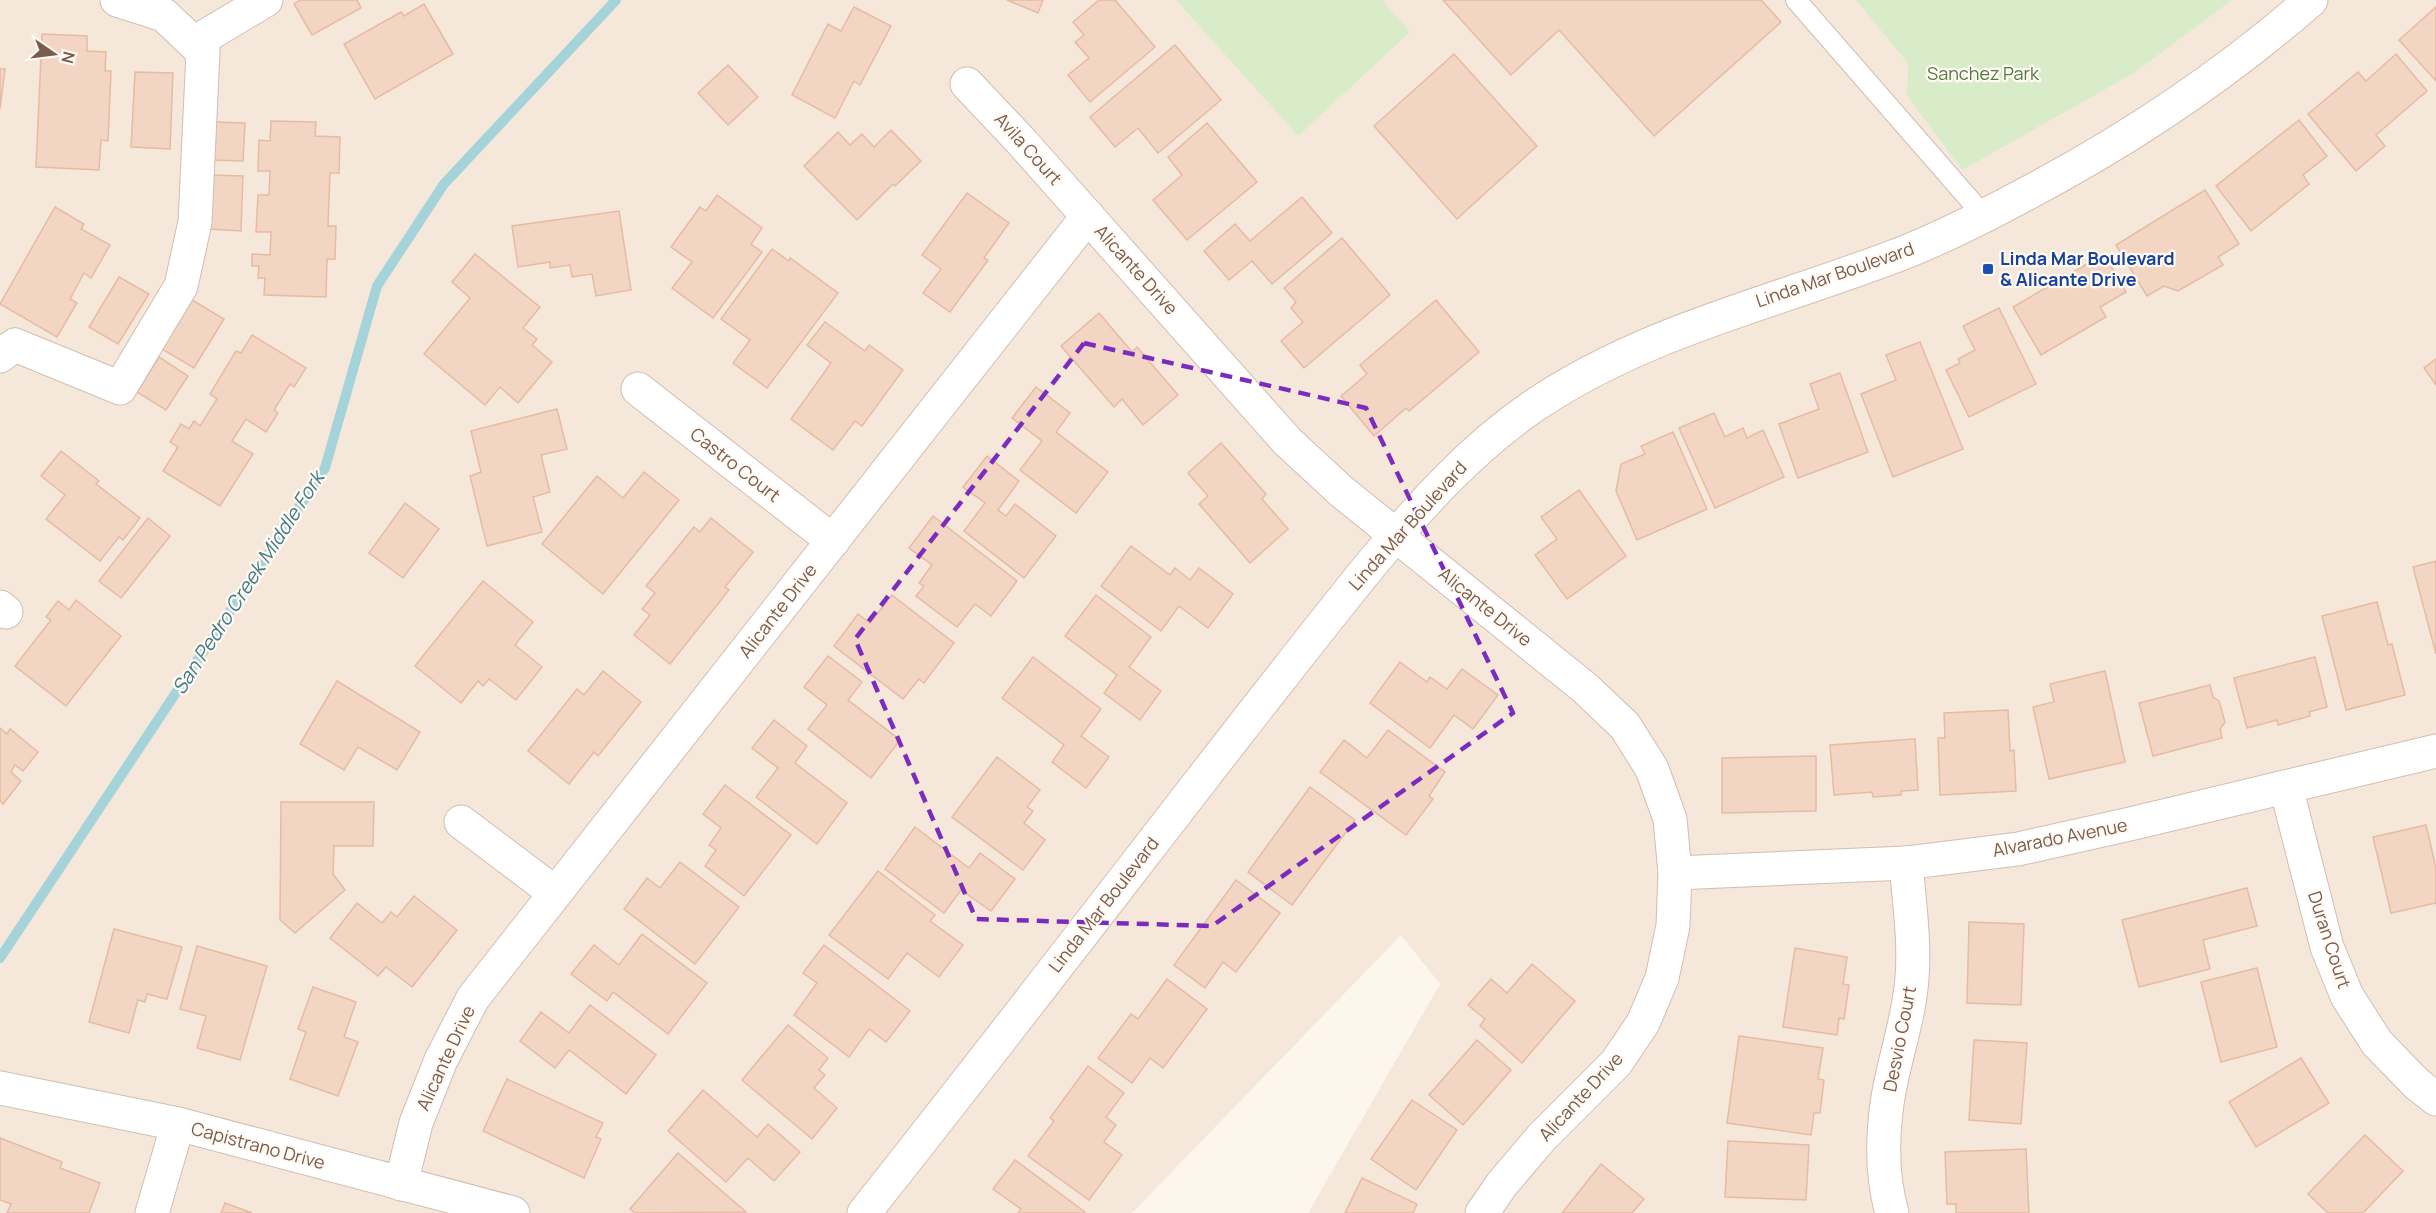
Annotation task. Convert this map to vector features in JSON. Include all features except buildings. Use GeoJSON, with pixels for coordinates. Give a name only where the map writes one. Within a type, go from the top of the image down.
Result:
{"type":"FeatureCollection","features":[{"type":"Feature","properties":{"kind":"street"},"geometry":{"type":"LineString","coordinates":[[0,356],[15,345],[120,388],[181,286],[195,211],[203,52],[164,15],[117,0]]}},
{"type":"Feature","properties":{"kind":"street"},"geometry":{"type":"LineString","coordinates":[[194,43],[266,0]]}},
{"type":"Feature","properties":{"kind":"street","name":"Linda Mar Boulevard"},"geometry":{"type":"LineString","coordinates":[[864,1213],[1340,602],[1441,484],[1488,440],[1534,405],[1633,351],[1689,327],[1910,250],[1984,216],[2060,176],[2177,104],[2244,55],[2311,0]]}},
{"type":"Feature","properties":{"kind":"street","name":"Avila Court"},"geometry":{"type":"LineString","coordinates":[[967,84],[1088,216]]}},
{"type":"Feature","properties":{"kind":"street","name":"Alicante Drive"},"geometry":{"type":"LineString","coordinates":[[401,1184],[416,1123],[441,1060],[473,998],[1088,216],[1287,441],[1341,491],[1585,688],[1625,726],[1652,769],[1670,819],[1675,873],[1673,926],[1662,978],[1644,1023],[1616,1063],[1542,1137],[1502,1184],[1482,1213]]}},
{"type":"Feature","properties":{"kind":"street","name":"Castro Court"},"geometry":{"type":"LineString","coordinates":[[638,388],[833,541]]}},
{"type":"Feature","properties":{"kind":"street","name":"Alvarado Avenue"},"geometry":{"type":"LineString","coordinates":[[1675,873],[1906,863],[2029,847],[2436,751]]}},
{"type":"Feature","properties":{"kind":"street","name":"Duran Court"},"geometry":{"type":"LineString","coordinates":[[2286,787],[2327,947],[2347,996],[2377,1042],[2416,1084],[2436,1099]]}},
{"type":"Feature","properties":{"kind":"street"},"geometry":{"type":"LineString","coordinates":[[461,822],[555,893]]}},
{"type":"Feature","properties":{"kind":"street","name":"Desvio Court"},"geometry":{"type":"LineString","coordinates":[[1892,1213],[1887,1197],[1883,1149],[1887,1103],[1907,1018],[1912,977],[1906,863]]}},
{"type":"Feature","properties":{"kind":"street","name":"Capistrano Drive"},"geometry":{"type":"LineString","coordinates":[[0,1088],[178,1124],[513,1213]]}},
{"type":"Feature","properties":{"kind":"street"},"geometry":{"type":"LineString","coordinates":[[152,1213],[178,1124]]}},
{"type":"Feature","properties":{"kind":"lane"},"geometry":{"type":"LineString","coordinates":[[1796,0],[1984,216]]}},
{"type":"Feature","properties":{"kind":"highlighted area"},"geometry":{"type":"Polygon","coordinates":[[[1084,343],[1366,408],[1513,713],[1212,926],[976,919],[855,639],[1084,343]]]}},
{"type":"Feature","properties":{"kind":"shaded area"},"geometry":{"type":"Polygon","coordinates":[[[0,0],[2436,0],[2436,1213],[1308,1213],[1440,984],[1401,935],[1132,1213],[0,1213],[0,0]]]}},
{"type":"Feature","properties":{"kind":"green space"},"geometry":{"type":"Polygon","coordinates":[[[1176,0],[1382,0],[1410,32],[1298,136],[1176,0]]]}},
{"type":"Feature","properties":{"kind":"green space","name":"Sanchez Park"},"geometry":{"type":"Polygon","coordinates":[[[1856,0],[2232,0],[2134,73],[1962,170],[1907,95],[1908,63],[1856,0]]]}},
{"type":"Feature","properties":{"kind":"waterway","name":"San Pedro Creek Middle Fork"},"geometry":{"type":"LineString","coordinates":[[0,958],[325,468],[377,286],[444,184],[616,0]]}},
{"type":"Feature","properties":{"kind":"place","name":"Linda Mar Boulevard & Alicante Drive"},"geometry":{"type":"Point","coordinates":[1988,269]}}]}
